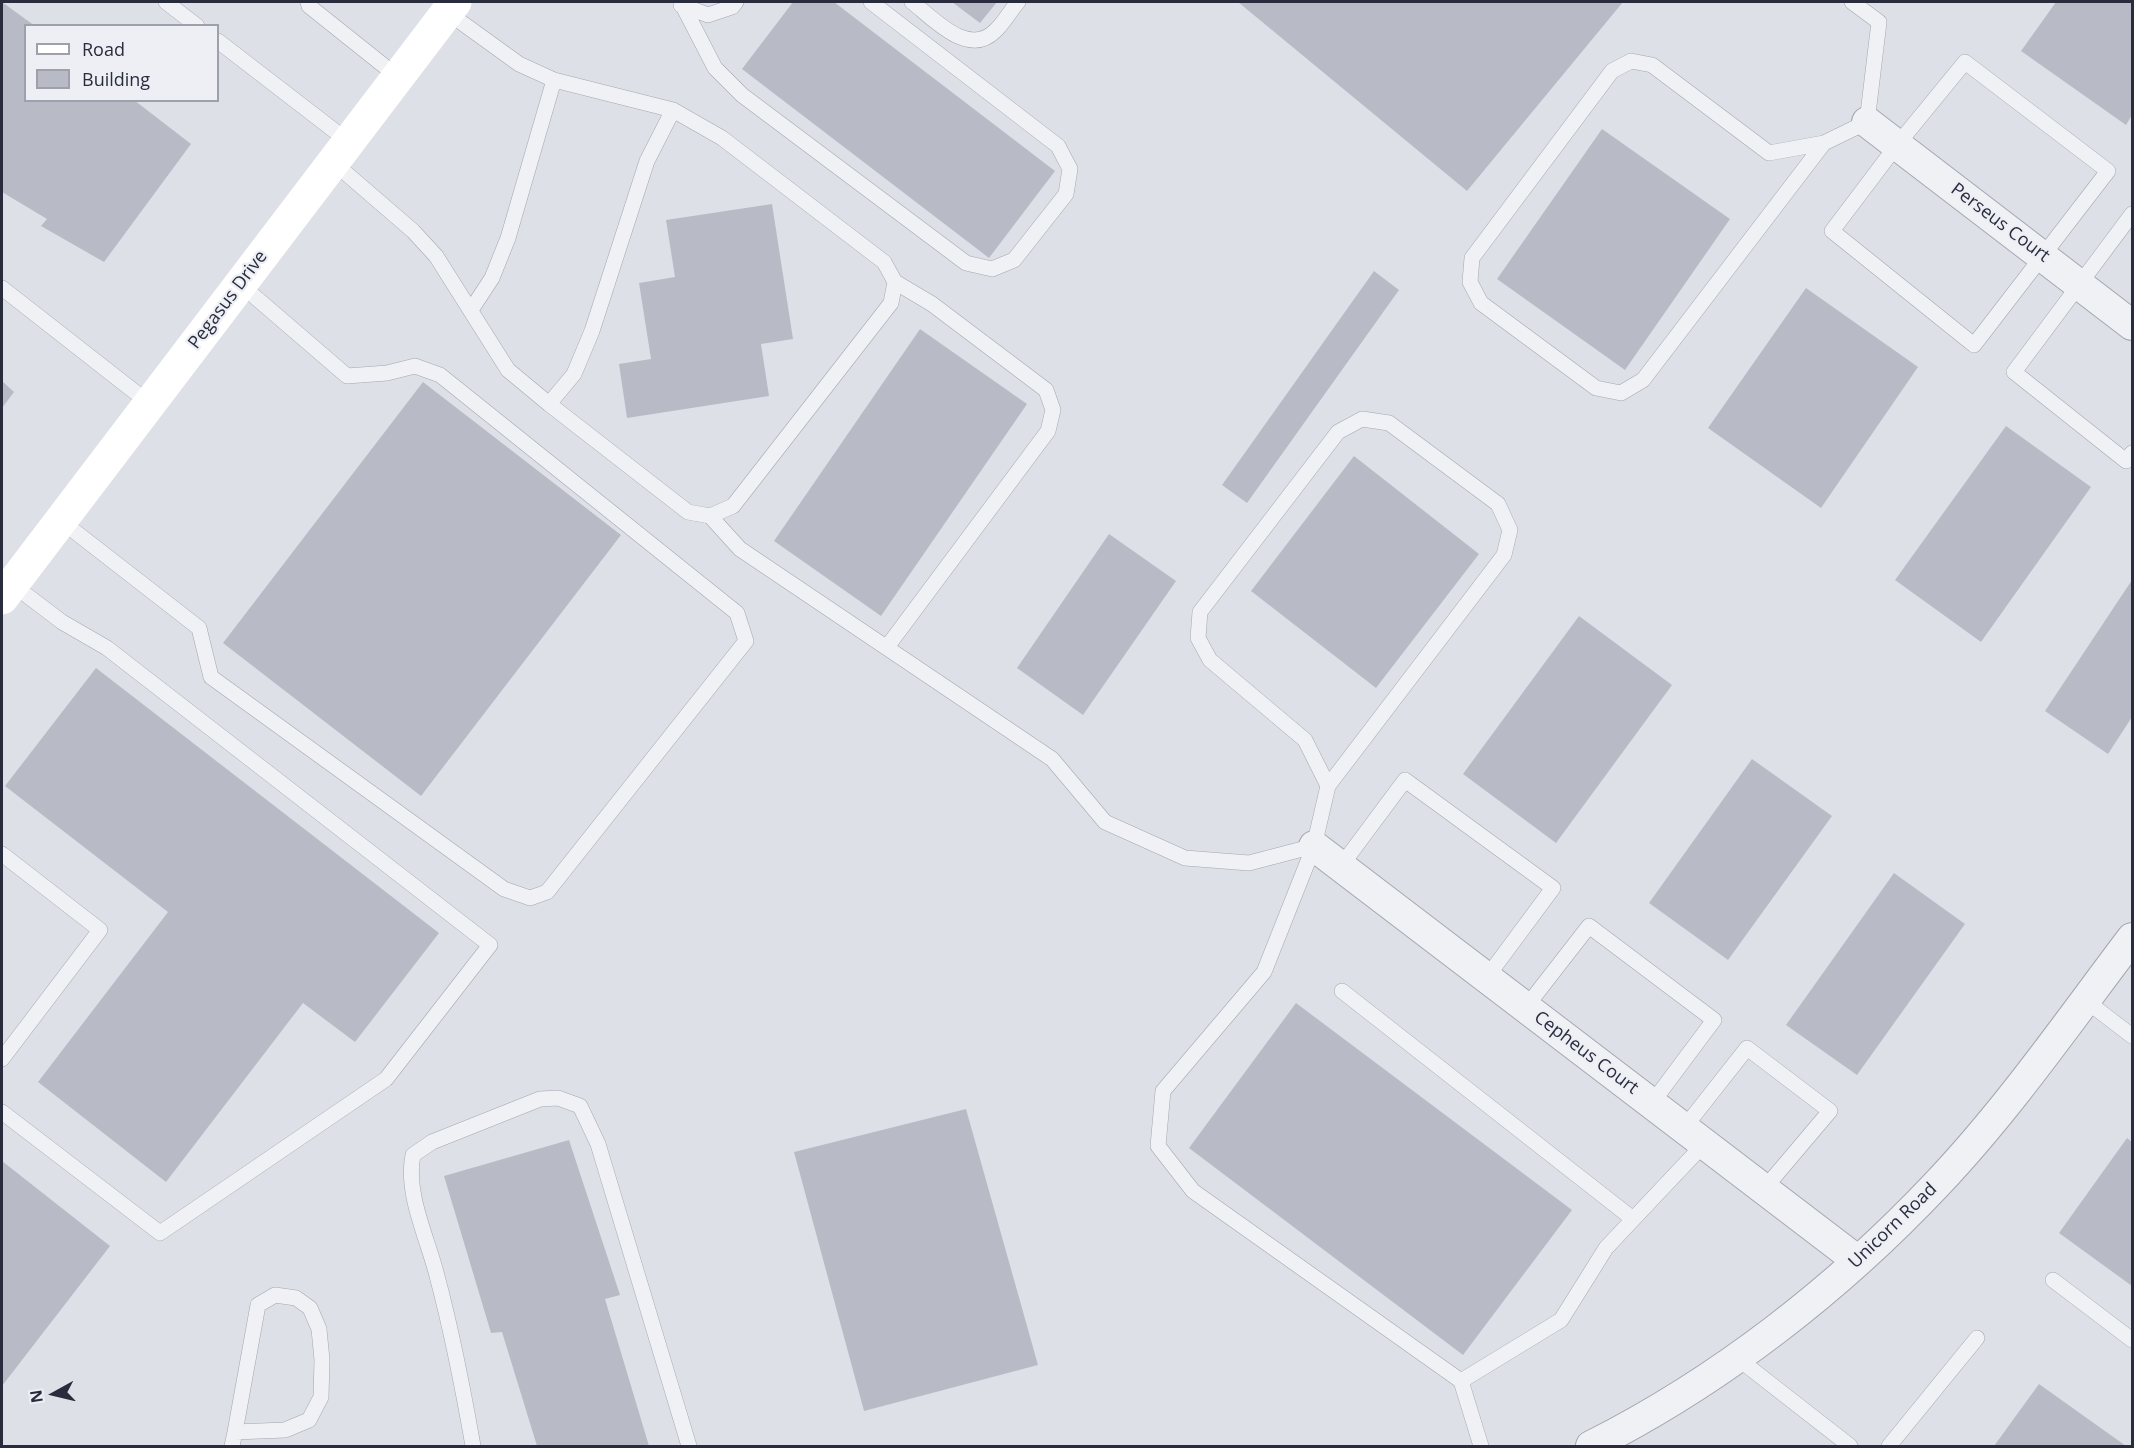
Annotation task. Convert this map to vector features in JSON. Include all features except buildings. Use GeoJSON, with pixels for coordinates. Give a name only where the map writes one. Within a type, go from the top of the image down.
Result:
{"type":"FeatureCollection","features":[{"type":"Feature","properties":{"kind":"street","name":"Pegasus Drive"},"geometry":{"type":"LineString","coordinates":[[5,586],[60,520],[451,7]]}},
{"type":"Feature","properties":{"kind":"street","name":"Perseus Court"},"geometry":{"type":"LineString","coordinates":[[1867,122],[2133,325]]}},
{"type":"Feature","properties":{"kind":"street","name":"Cepheus Court"},"geometry":{"type":"LineString","coordinates":[[1314,846],[1858,1261]]}},
{"type":"Feature","properties":{"kind":"street","name":"Unicorn Road"},"geometry":{"type":"LineString","coordinates":[[1591,1446],[1694,1386],[1736,1357],[1780,1325],[1858,1261],[1937,1184],[1999,1113],[2133,938]]}},
{"type":"Feature","properties":{"kind":"lane"},"geometry":{"type":"LineString","coordinates":[[166,2],[194,24]]}},
{"type":"Feature","properties":{"kind":"lane"},"geometry":{"type":"LineString","coordinates":[[308,2],[309,6],[398,77]]}},
{"type":"Feature","properties":{"kind":"lane"},"geometry":{"type":"LineString","coordinates":[[680,5],[708,15],[732,7],[736,2]]}},
{"type":"Feature","properties":{"kind":"lane"},"geometry":{"type":"LineString","coordinates":[[680,5],[715,68],[742,95],[966,263],[992,269],[1014,260],[1066,194],[1070,169],[1058,146],[871,2]]}},
{"type":"Feature","properties":{"kind":"lane"},"geometry":{"type":"LineString","coordinates":[[912,2],[956,36],[974,41],[994,33],[1018,2]]}},
{"type":"Feature","properties":{"kind":"lane"},"geometry":{"type":"LineString","coordinates":[[1824,143],[1642,380],[1621,393],[1596,388],[1481,303],[1470,282],[1473,258],[1612,71],[1631,61],[1652,65],[1769,153],[1824,143],[1867,122],[1879,22],[1852,2]]}},
{"type":"Feature","properties":{"kind":"lane"},"geometry":{"type":"LineString","coordinates":[[451,7],[519,64],[554,80],[673,110],[722,138],[884,262],[895,282],[932,304],[1046,390],[1053,411],[1048,431],[887,647]]}},
{"type":"Feature","properties":{"kind":"lane"},"geometry":{"type":"LineString","coordinates":[[219,42],[341,152],[436,256],[508,370],[688,512],[710,516],[733,506],[891,303],[895,282]]}},
{"type":"Feature","properties":{"kind":"lane"},"geometry":{"type":"LineString","coordinates":[[1965,62],[2108,171],[1974,345],[1832,231],[1896,145],[1965,62]]}},
{"type":"Feature","properties":{"kind":"lane"},"geometry":{"type":"LineString","coordinates":[[471,309],[492,278],[508,238],[554,80]]}},
{"type":"Feature","properties":{"kind":"lane"},"geometry":{"type":"LineString","coordinates":[[549,404],[574,374],[592,331],[647,161],[673,110]]}},
{"type":"Feature","properties":{"kind":"lane"},"geometry":{"type":"LineString","coordinates":[[2129,457],[2014,372],[2133,214]]}},
{"type":"Feature","properties":{"kind":"lane"},"geometry":{"type":"LineString","coordinates":[[60,520],[199,628],[211,677],[504,889],[530,898],[547,892],[746,640],[737,613],[440,375],[415,366],[387,373],[347,376],[240,284]]}},
{"type":"Feature","properties":{"kind":"lane"},"geometry":{"type":"LineString","coordinates":[[2,288],[150,403]]}},
{"type":"Feature","properties":{"kind":"lane"},"geometry":{"type":"LineString","coordinates":[[1328,786],[1305,740],[1210,660],[1198,638],[1200,612],[1338,432],[1362,419],[1389,423],[1498,504],[1510,530],[1504,555],[1328,786],[1314,846],[1263,972],[1163,1091],[1158,1146],[1193,1191],[1461,1381],[1481,1446]]}},
{"type":"Feature","properties":{"kind":"lane"},"geometry":{"type":"LineString","coordinates":[[710,516],[740,549],[1052,759],[1105,822],[1185,858],[1249,863],[1314,846]]}},
{"type":"Feature","properties":{"kind":"lane"},"geometry":{"type":"LineString","coordinates":[[2,1112],[160,1233],[386,1079],[490,945],[107,648],[5,586]]}},
{"type":"Feature","properties":{"kind":"lane"},"geometry":{"type":"LineString","coordinates":[[1341,866],[1405,780],[1553,888],[1487,977]]}},
{"type":"Feature","properties":{"kind":"lane"},"geometry":{"type":"LineString","coordinates":[[2,854],[100,930],[2,1059]]}},
{"type":"Feature","properties":{"kind":"lane"},"geometry":{"type":"LineString","coordinates":[[1526,1007],[1589,926],[1714,1020],[1652,1103]]}},
{"type":"Feature","properties":{"kind":"lane"},"geometry":{"type":"LineString","coordinates":[[1342,991],[1633,1219]]}},
{"type":"Feature","properties":{"kind":"lane"},"geometry":{"type":"LineString","coordinates":[[2085,1000],[2133,1036]]}},
{"type":"Feature","properties":{"kind":"lane"},"geometry":{"type":"LineString","coordinates":[[1461,1381],[1561,1320],[1605,1248],[1633,1219],[1694,1136],[1747,1048],[1830,1111],[1764,1189]]}},
{"type":"Feature","properties":{"kind":"lane"},"geometry":{"type":"LineString","coordinates":[[473,1446],[438,1276],[414,1193],[410,1168],[413,1155],[432,1142],[454,1133],[540,1100],[558,1098],[580,1106],[598,1144],[689,1446]]}},
{"type":"Feature","properties":{"kind":"lane"},"geometry":{"type":"LineString","coordinates":[[2053,1280],[2133,1340]]}},
{"type":"Feature","properties":{"kind":"lane"},"geometry":{"type":"LineString","coordinates":[[275,1295],[296,1298],[310,1308],[319,1329],[322,1360],[321,1397],[309,1420],[285,1430],[233,1439],[258,1305],[275,1295]]}},
{"type":"Feature","properties":{"kind":"lane"},"geometry":{"type":"LineString","coordinates":[[1888,1446],[1977,1338]]}},
{"type":"Feature","properties":{"kind":"lane"},"geometry":{"type":"LineString","coordinates":[[1736,1357],[1850,1446]]}}]}
